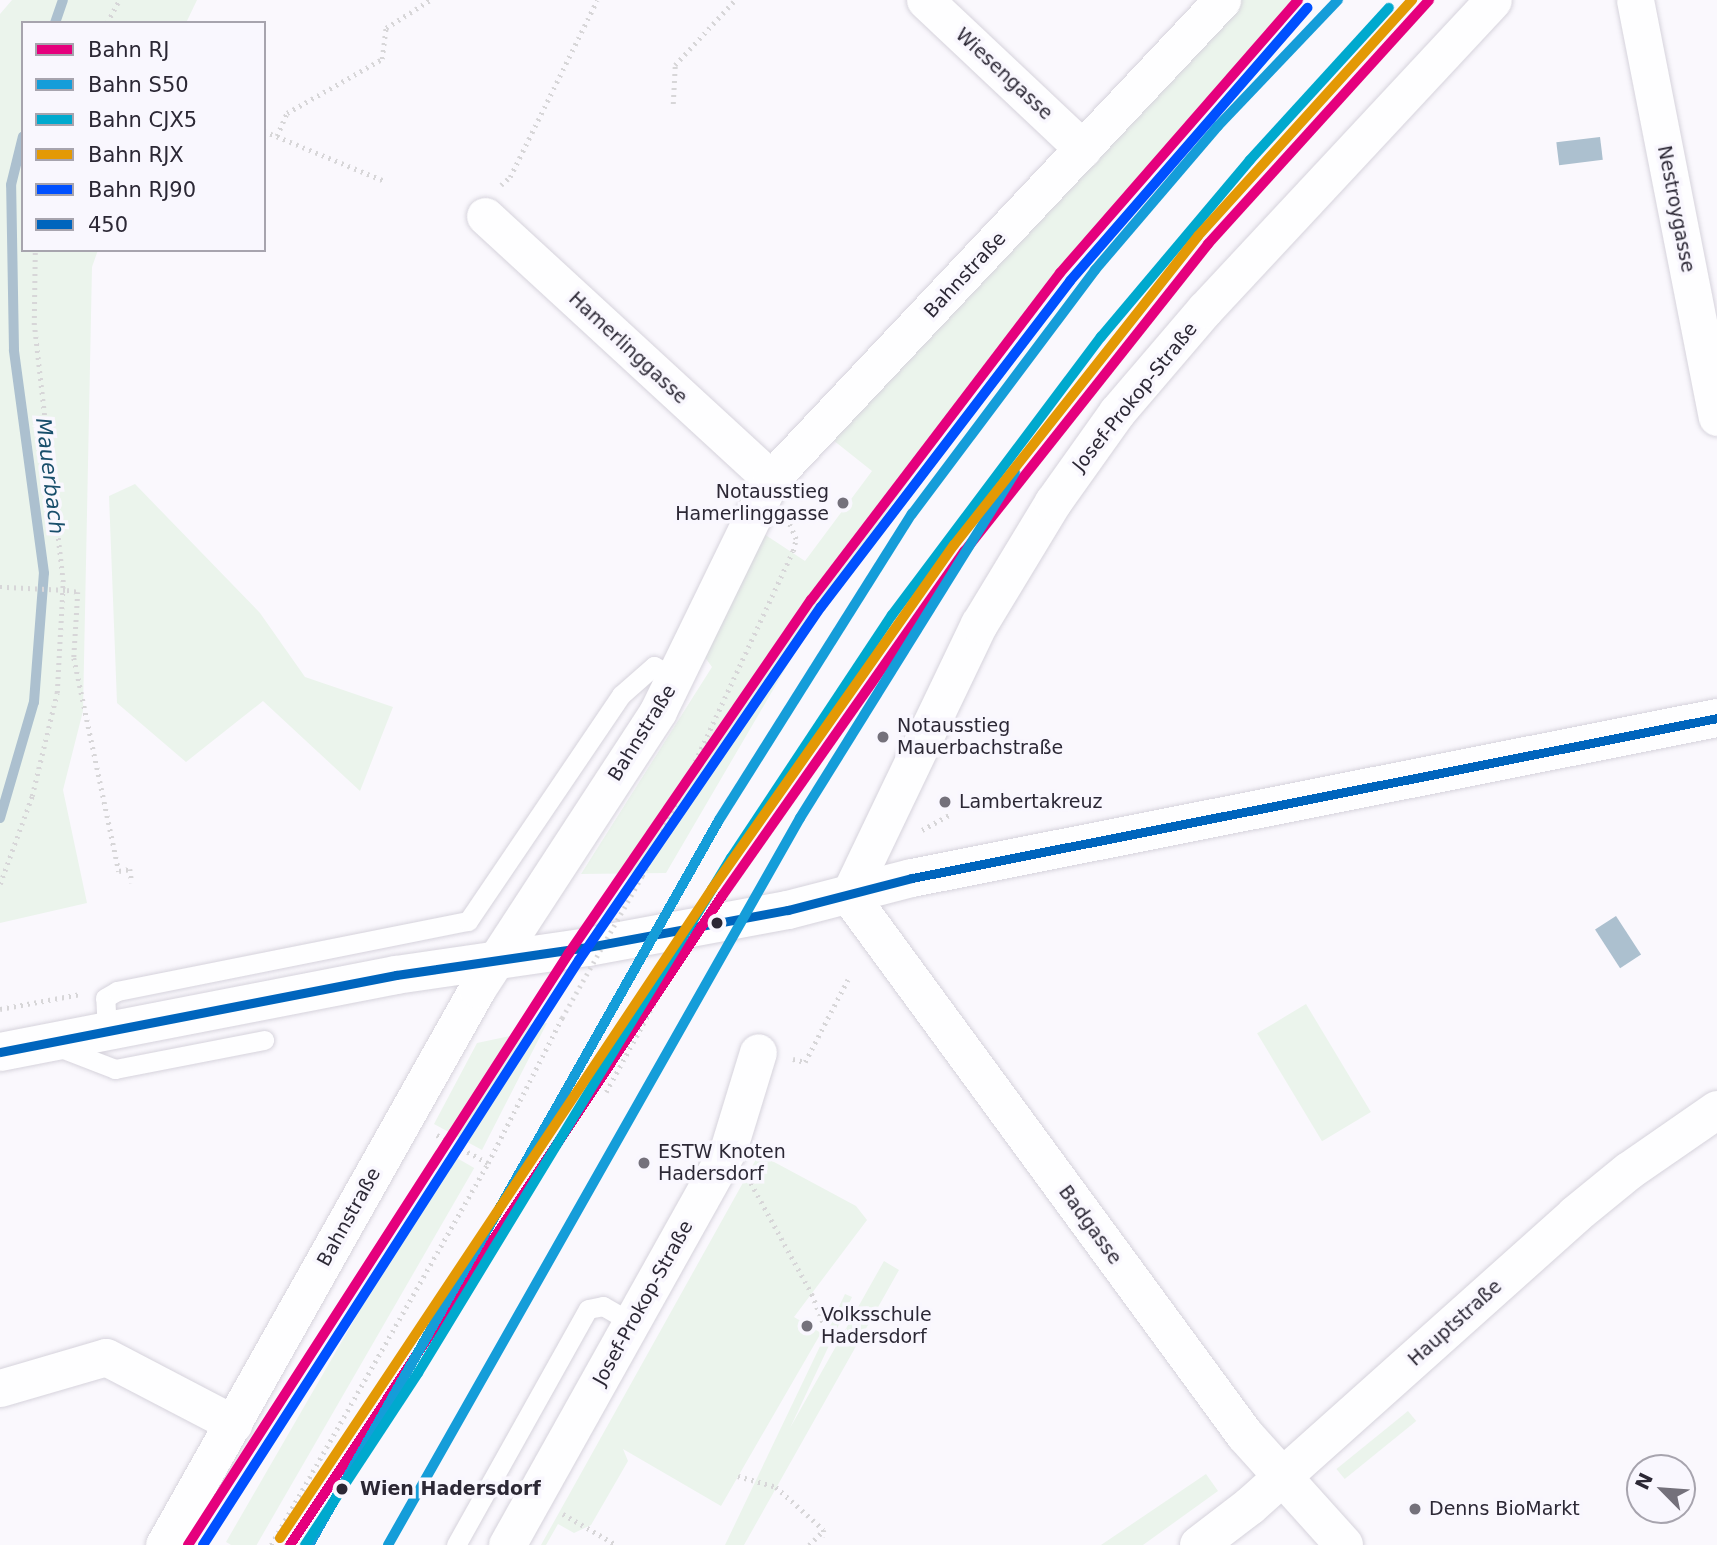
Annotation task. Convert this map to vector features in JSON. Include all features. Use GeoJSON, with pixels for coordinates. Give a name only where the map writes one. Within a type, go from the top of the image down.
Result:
{"type":"FeatureCollection","features":[{"type":"Feature","properties":{"kind":"main road"},"geometry":{"type":"LineString","coordinates":[[0,1052],[396,975],[496,962],[849,895],[912,878],[1717,718]]}},
{"type":"Feature","properties":{"kind":"main road","name":"Badgasse"},"geometry":{"type":"LineString","coordinates":[[849,895],[1245,1435],[1284,1474],[1344,1545]]}},
{"type":"Feature","properties":{"kind":"main road","name":"Hauptstraße"},"geometry":{"type":"LineString","coordinates":[[1199,1545],[1284,1474],[1575,1215],[1629,1171],[1717,1110]]}},
{"type":"Feature","properties":{"kind":"street","name":"Wiesengasse"},"geometry":{"type":"LineString","coordinates":[[925,0],[1083,149]]}},
{"type":"Feature","properties":{"kind":"street","name":"Bahnstraße"},"geometry":{"type":"LineString","coordinates":[[164,1545],[496,962],[676,678],[766,487],[1222,0]]}},
{"type":"Feature","properties":{"kind":"street","name":"Josef-Prokop-Straße"},"geometry":{"type":"LineString","coordinates":[[849,895],[979,624],[1053,502],[1117,412],[1205,309],[1493,0]]}},
{"type":"Feature","properties":{"kind":"street","name":"Nestroygasse"},"geometry":{"type":"LineString","coordinates":[[1635,0],[1717,417]]}},
{"type":"Feature","properties":{"kind":"street","name":"Hamerlinggasse"},"geometry":{"type":"LineString","coordinates":[[488,205],[766,487]]}},
{"type":"Feature","properties":{"kind":"street","name":"Josef-Prokop-Straße"},"geometry":{"type":"LineString","coordinates":[[507,1545],[729,1147],[758,1052]]}},
{"type":"Feature","properties":{"kind":"street"},"geometry":{"type":"LineString","coordinates":[[0,1388],[106,1357],[234,1424]]}},
{"type":"Feature","properties":{"kind":"lane"},"geometry":{"type":"LineString","coordinates":[[107,1031],[102,1009],[105,998],[117,991],[468,921],[621,695],[654,666],[676,678]]}},
{"type":"Feature","properties":{"kind":"lane"},"geometry":{"type":"LineString","coordinates":[[48,1043],[115,1069],[264,1040]]}},
{"type":"Feature","properties":{"kind":"lane"},"geometry":{"type":"LineString","coordinates":[[456,1545],[588,1309],[603,1306],[632,1323]]}},
{"type":"Feature","properties":{"kind":"path"},"geometry":{"type":"LineString","coordinates":[[108,21],[119,0]]}},
{"type":"Feature","properties":{"kind":"path"},"geometry":{"type":"LineString","coordinates":[[277,136],[287,113],[382,59],[386,28],[430,0]]}},
{"type":"Feature","properties":{"kind":"path"},"geometry":{"type":"LineString","coordinates":[[488,205],[510,177],[597,0]]}},
{"type":"Feature","properties":{"kind":"path"},"geometry":{"type":"LineString","coordinates":[[673,104],[674,65],[735,0]]}},
{"type":"Feature","properties":{"kind":"path"},"geometry":{"type":"LineString","coordinates":[[266,132],[385,181]]}},
{"type":"Feature","properties":{"kind":"path"},"geometry":{"type":"LineString","coordinates":[[0,884],[32,796],[57,693],[63,582],[34,325],[35,252]]}},
{"type":"Feature","properties":{"kind":"path"},"geometry":{"type":"LineString","coordinates":[[271,1545],[488,1163],[562,1017],[642,876],[793,551],[793,528],[766,487]]}},
{"type":"Feature","properties":{"kind":"path"},"geometry":{"type":"LineString","coordinates":[[0,587],[78,592],[74,658],[119,871],[130,869],[132,883]]}},
{"type":"Feature","properties":{"kind":"path"},"geometry":{"type":"LineString","coordinates":[[927,828],[949,815]]}},
{"type":"Feature","properties":{"kind":"path"},"geometry":{"type":"LineString","coordinates":[[758,1052],[805,1062],[848,979]]}},
{"type":"Feature","properties":{"kind":"path"},"geometry":{"type":"LineString","coordinates":[[606,1092],[664,985]]}},
{"type":"Feature","properties":{"kind":"path"},"geometry":{"type":"LineString","coordinates":[[436,1135],[488,1163]]}},
{"type":"Feature","properties":{"kind":"path"},"geometry":{"type":"LineString","coordinates":[[729,1147],[812,1294],[827,1332]]}},
{"type":"Feature","properties":{"kind":"path"},"geometry":{"type":"LineString","coordinates":[[738,1476],[776,1487],[824,1530]]}},
{"type":"Feature","properties":{"kind":"path"},"geometry":{"type":"LineString","coordinates":[[534,1499],[617,1545]]}},
{"type":"Feature","properties":{"kind":"path"},"geometry":{"type":"LineString","coordinates":[[823,1537],[824,1530]]}},
{"type":"Feature","properties":{"kind":"path"},"geometry":{"type":"LineString","coordinates":[[809,1545],[824,1530]]}},
{"type":"Feature","properties":{"kind":"shaded area"},"geometry":{"type":"Polygon","coordinates":[[[12,0],[197,0],[187,21],[21,21],[21,252],[97,252],[92,267],[83,711],[63,790],[87,903],[0,923],[0,14],[12,0]]]}},
{"type":"Feature","properties":{"kind":"shaded area"},"geometry":{"type":"Polygon","coordinates":[[[1241,0],[1304,0],[1158,159],[1020,327],[888,510],[798,647],[666,873],[581,874],[712,667],[704,656],[764,534],[805,561],[872,471],[833,440],[1241,0]]]}},
{"type":"Feature","properties":{"kind":"shaded area"},"geometry":{"type":"Polygon","coordinates":[[[135,484],[260,613],[305,677],[393,707],[360,791],[263,701],[186,762],[117,703],[109,496],[135,484]]]}},
{"type":"Feature","properties":{"kind":"shaded area"},"geometry":{"type":"Polygon","coordinates":[[[1306,1004],[1371,1112],[1322,1141],[1257,1033],[1306,1004]]]}},
{"type":"Feature","properties":{"kind":"shaded area"},"geometry":{"type":"Polygon","coordinates":[[[547,1023],[482,1150],[434,1124],[477,1043],[515,1035],[521,1025],[547,1023]]]}},
{"type":"Feature","properties":{"kind":"shaded area"},"geometry":{"type":"Polygon","coordinates":[[[450,1154],[474,1168],[257,1545],[231,1545],[226,1542],[450,1154]]]}},
{"type":"Feature","properties":{"kind":"shaded area"},"geometry":{"type":"Polygon","coordinates":[[[759,1154],[856,1206],[867,1220],[794,1317],[821,1333],[721,1506],[623,1449],[628,1461],[591,1525],[574,1533],[558,1524],[546,1545],[541,1545],[759,1154]]]}},
{"type":"Feature","properties":{"kind":"shaded area"},"geometry":{"type":"Polygon","coordinates":[[[884,1261],[899,1270],[744,1545],[725,1545],[845,1294],[852,1297],[790,1428],[884,1261]]]}},
{"type":"Feature","properties":{"kind":"shaded area"},"geometry":{"type":"Polygon","coordinates":[[[1408,1411],[1416,1421],[1345,1479],[1337,1469],[1408,1411]]]}},
{"type":"Feature","properties":{"kind":"shaded area"},"geometry":{"type":"Polygon","coordinates":[[[1206,1474],[1218,1491],[1143,1545],[1101,1545],[1206,1474]]]}},
{"type":"Feature","properties":{"kind":"water"},"geometry":{"type":"Polygon","coordinates":[[[1600,137],[1603,160],[1559,165],[1556,142],[1600,137]]]}},
{"type":"Feature","properties":{"kind":"water"},"geometry":{"type":"Polygon","coordinates":[[[1616,916],[1641,955],[1620,968],[1595,930],[1616,916]]]}},
{"type":"Feature","properties":{"kind":"waterway","name":"Mauerbach"},"geometry":{"type":"LineString","coordinates":[[56,21],[63,0]]}},
{"type":"Feature","properties":{"kind":"waterway","name":"Mauerbach"},"geometry":{"type":"LineString","coordinates":[[0,818],[34,702],[44,573],[14,350],[11,185],[21,144]]}},
{"type":"Feature","properties":{"kind":"rail line","name":"RJ"},"geometry":{"type":"LineString","coordinates":[[188,1545],[569,953],[811,600],[1060,273],[1298,0]]}},
{"type":"Feature","properties":{"kind":"rail line","name":"S50"},"geometry":{"type":"LineString","coordinates":[[309,1545],[719,820],[912,514],[1095,270],[1218,126],[1338,0]]}},
{"type":"Feature","properties":{"kind":"rail line","name":"RJX"},"geometry":{"type":"LineString","coordinates":[[280,1538],[712,889],[954,545],[1198,236],[1412,0]]}},
{"type":"Feature","properties":{"kind":"rail line","name":"RJ"},"geometry":{"type":"LineString","coordinates":[[290,1545],[722,896],[964,552],[1208,244],[1429,0]]}},
{"type":"Feature","properties":{"kind":"rail line","name":"RJ90"},"geometry":{"type":"LineString","coordinates":[[203,1545],[579,960],[821,607],[1070,281],[1307,8]]}},
{"type":"Feature","properties":{"kind":"rail line","name":"CJX5"},"geometry":{"type":"LineString","coordinates":[[305,1545],[418,1373],[731,858],[892,615],[1101,337],[1250,160],[1389,8]]}},
{"type":"Feature","properties":{"kind":"rail line","name":"S50"},"geometry":{"type":"LineString","coordinates":[[388,1545],[800,818],[1015,472]]}},
{"type":"Feature","properties":{"kind":"transit line","name":"450"},"geometry":{"type":"LineString","coordinates":[[0,1052],[396,975],[588,947],[788,910],[912,878],[1717,718]]}},
{"type":"Feature","properties":{"kind":"place","name":"Notausstieg Hamerlinggasse"},"geometry":{"type":"Point","coordinates":[843,503]}},
{"type":"Feature","properties":{"kind":"place","name":"Notausstieg Mauerbachstraße"},"geometry":{"type":"Point","coordinates":[883,737]}},
{"type":"Feature","properties":{"kind":"place","name":"Lambertakreuz"},"geometry":{"type":"Point","coordinates":[945,802]}},
{"type":"Feature","properties":{"kind":"place","name":"ESTW Knoten Hadersdorf"},"geometry":{"type":"Point","coordinates":[644,1163]}},
{"type":"Feature","properties":{"kind":"place","name":"Volksschule Hadersdorf"},"geometry":{"type":"Point","coordinates":[807,1326]}},
{"type":"Feature","properties":{"kind":"place","name":"Wien Hadersdorf"},"geometry":{"type":"Point","coordinates":[342,1489]}},
{"type":"Feature","properties":{"kind":"place","name":"Denns BioMarkt"},"geometry":{"type":"Point","coordinates":[1415,1509]}}]}
